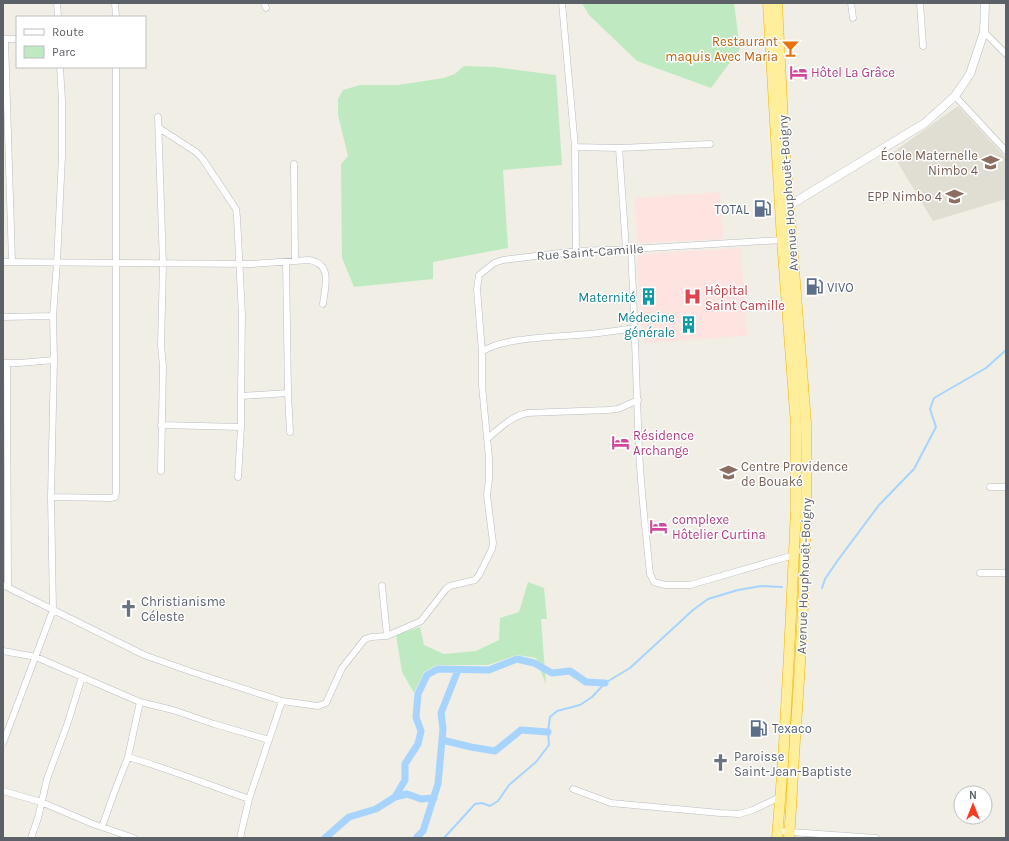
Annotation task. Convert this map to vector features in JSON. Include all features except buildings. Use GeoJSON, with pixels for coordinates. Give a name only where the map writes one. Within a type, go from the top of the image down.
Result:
{"type":"FeatureCollection","features":[{"type":"Feature","properties":{"kind":"highway","name":"Avenue Houphouët-Boigny"},"geometry":{"type":"LineString","coordinates":[[768,3],[785,208],[806,424],[807,501],[800,661],[789,835]]}},
{"type":"Feature","properties":{"kind":"highway","name":"Avenue Houphouët-Boigny"},"geometry":{"type":"LineString","coordinates":[[777,3],[785,208],[782,240],[796,425],[796,510],[794,556],[777,834]]}},
{"type":"Feature","properties":{"kind":"street"},"geometry":{"type":"LineString","coordinates":[[57,3],[58,16]]}},
{"type":"Feature","properties":{"kind":"street"},"geometry":{"type":"LineString","coordinates":[[115,3],[116,16]]}},
{"type":"Feature","properties":{"kind":"street"},"geometry":{"type":"LineString","coordinates":[[562,3],[575,146],[576,251]]}},
{"type":"Feature","properties":{"kind":"street"},"geometry":{"type":"LineString","coordinates":[[851,3],[853,18]]}},
{"type":"Feature","properties":{"kind":"street"},"geometry":{"type":"LineString","coordinates":[[920,3],[923,46]]}},
{"type":"Feature","properties":{"kind":"street"},"geometry":{"type":"LineString","coordinates":[[785,208],[925,123],[954,96],[970,74],[984,32],[985,3]]}},
{"type":"Feature","properties":{"kind":"street"},"geometry":{"type":"LineString","coordinates":[[984,32],[1006,54]]}},
{"type":"Feature","properties":{"kind":"street"},"geometry":{"type":"LineString","coordinates":[[12,262],[4,39],[16,39]]}},
{"type":"Feature","properties":{"kind":"street"},"geometry":{"type":"LineString","coordinates":[[3,743],[53,610],[51,498],[54,360],[53,316],[62,156],[62,101],[60,68]]}},
{"type":"Feature","properties":{"kind":"street"},"geometry":{"type":"LineString","coordinates":[[51,498],[112,498],[116,495],[116,68]]}},
{"type":"Feature","properties":{"kind":"street"},"geometry":{"type":"LineString","coordinates":[[954,96],[1006,151]]}},
{"type":"Feature","properties":{"kind":"street"},"geometry":{"type":"LineString","coordinates":[[158,117],[163,264],[161,346],[163,366],[161,471]]}},
{"type":"Feature","properties":{"kind":"street"},"geometry":{"type":"LineString","coordinates":[[159,128],[196,152],[202,158],[236,209],[242,315],[241,427],[238,478]]}},
{"type":"Feature","properties":{"kind":"street"},"geometry":{"type":"LineString","coordinates":[[575,146],[619,148],[710,144]]}},
{"type":"Feature","properties":{"kind":"street"},"geometry":{"type":"LineString","coordinates":[[619,148],[634,328],[642,492],[650,574],[654,582],[665,585],[690,585],[794,556]]}},
{"type":"Feature","properties":{"kind":"street"},"geometry":{"type":"LineString","coordinates":[[294,164],[295,261]]}},
{"type":"Feature","properties":{"kind":"street","name":"Rue Saint-Camille"},"geometry":{"type":"LineString","coordinates":[[482,352],[477,289],[479,275],[494,263],[503,260],[576,251],[782,240]]}},
{"type":"Feature","properties":{"kind":"street"},"geometry":{"type":"LineString","coordinates":[[3,262],[252,264],[309,260],[322,265],[326,275],[323,304]]}},
{"type":"Feature","properties":{"kind":"street"},"geometry":{"type":"LineString","coordinates":[[286,262],[290,432]]}},
{"type":"Feature","properties":{"kind":"street"},"geometry":{"type":"LineString","coordinates":[[3,317],[53,316]]}},
{"type":"Feature","properties":{"kind":"street"},"geometry":{"type":"LineString","coordinates":[[54,360],[5,363],[6,586],[144,655],[282,701],[318,706],[324,705],[329,700],[342,668],[365,639],[386,636],[421,621],[446,589],[450,586],[475,580],[492,549],[493,543],[487,495],[489,480],[482,386],[482,352],[489,348],[520,340],[634,328]]}},
{"type":"Feature","properties":{"kind":"street"},"geometry":{"type":"LineString","coordinates":[[241,396],[288,393]]}},
{"type":"Feature","properties":{"kind":"street"},"geometry":{"type":"LineString","coordinates":[[487,439],[518,415],[618,409],[638,400]]}},
{"type":"Feature","properties":{"kind":"street"},"geometry":{"type":"LineString","coordinates":[[161,425],[241,427]]}},
{"type":"Feature","properties":{"kind":"street"},"geometry":{"type":"LineString","coordinates":[[990,487],[1006,486]]}},
{"type":"Feature","properties":{"kind":"street"},"geometry":{"type":"LineString","coordinates":[[980,573],[1006,573]]}},
{"type":"Feature","properties":{"kind":"street"},"geometry":{"type":"LineString","coordinates":[[382,586],[386,636]]}},
{"type":"Feature","properties":{"kind":"street"},"geometry":{"type":"LineString","coordinates":[[3,651],[36,657],[140,702],[173,710],[269,740]]}},
{"type":"Feature","properties":{"kind":"street"},"geometry":{"type":"LineString","coordinates":[[31,838],[38,818],[47,779],[67,725],[82,677]]}},
{"type":"Feature","properties":{"kind":"street"},"geometry":{"type":"LineString","coordinates":[[240,838],[249,799],[282,701]]}},
{"type":"Feature","properties":{"kind":"street"},"geometry":{"type":"LineString","coordinates":[[102,827],[128,757],[140,702]]}},
{"type":"Feature","properties":{"kind":"street"},"geometry":{"type":"LineString","coordinates":[[128,757],[187,776],[249,799]]}},
{"type":"Feature","properties":{"kind":"street"},"geometry":{"type":"LineString","coordinates":[[573,790],[611,803],[739,814],[753,810],[780,797]]}},
{"type":"Feature","properties":{"kind":"street"},"geometry":{"type":"LineString","coordinates":[[3,791],[41,802],[93,824],[134,838]]}},
{"type":"Feature","properties":{"kind":"street"},"geometry":{"type":"LineString","coordinates":[[777,834],[876,838]]}},
{"type":"Feature","properties":{"kind":"shaded area"},"geometry":{"type":"Polygon","coordinates":[[[958,106],[1006,158],[1006,199],[933,221],[892,153],[958,106]]]}},
{"type":"Feature","properties":{"kind":"shaded area"},"geometry":{"type":"Polygon","coordinates":[[[720,192],[724,239],[639,243],[637,239],[635,198],[720,192]]]}},
{"type":"Feature","properties":{"kind":"shaded area","name":"Hôpital Saint Camille"},"geometry":{"type":"Polygon","coordinates":[[[741,248],[747,336],[643,343],[637,258],[640,254],[741,248]]]}},
{"type":"Feature","properties":{"kind":"green space"},"geometry":{"type":"Polygon","coordinates":[[[582,3],[734,3],[740,49],[711,88],[637,61],[589,15],[582,3]]]}},
{"type":"Feature","properties":{"kind":"green space"},"geometry":{"type":"Polygon","coordinates":[[[464,66],[494,67],[556,75],[562,165],[503,170],[508,248],[433,262],[433,279],[354,287],[342,258],[341,164],[348,156],[338,115],[338,99],[343,90],[360,85],[398,85],[444,78],[455,74],[464,66]]]}},
{"type":"Feature","properties":{"kind":"green space"},"geometry":{"type":"Polygon","coordinates":[[[528,582],[544,588],[547,619],[541,619],[546,685],[536,658],[517,655],[488,665],[437,665],[424,672],[414,693],[402,672],[396,635],[420,627],[424,645],[444,654],[476,651],[499,640],[500,618],[519,612],[528,582]]]}},
{"type":"Feature","properties":{"kind":"waterway"},"geometry":{"type":"LineString","coordinates":[[822,588],[825,579],[838,560],[879,505],[914,469],[936,427],[930,409],[934,398],[986,368],[1006,350]]}},
{"type":"Feature","properties":{"kind":"waterway"},"geometry":{"type":"LineString","coordinates":[[444,838],[475,804],[482,803],[490,806],[498,801],[509,785],[536,762],[549,745],[548,732],[550,717],[557,711],[580,705],[592,697],[605,683],[630,668],[693,610],[708,599],[738,590],[761,586],[782,587]]}},
{"type":"Feature","properties":{"kind":"waterway"},"geometry":{"type":"LineString","coordinates":[[395,797],[405,780],[405,764],[418,744],[421,731],[416,717],[418,694],[427,675],[438,669],[489,670],[517,659],[534,663],[552,673],[570,671],[586,682],[605,683]]}},
{"type":"Feature","properties":{"kind":"waterway"},"geometry":{"type":"LineString","coordinates":[[419,838],[417,837],[423,831],[438,784],[443,729],[441,713],[458,670]]}},
{"type":"Feature","properties":{"kind":"waterway"},"geometry":{"type":"LineString","coordinates":[[442,740],[495,751],[521,730],[548,732]]}},
{"type":"Feature","properties":{"kind":"waterway"},"geometry":{"type":"LineString","coordinates":[[325,838],[349,817],[376,809],[395,797],[407,794],[421,799],[434,798]]}},
{"type":"Feature","properties":{"kind":"place","name":"Restaurant maquis Avec Maria"},"geometry":{"type":"Point","coordinates":[791,48]}},
{"type":"Feature","properties":{"kind":"place","name":"Hôtel La Grâce"},"geometry":{"type":"Point","coordinates":[798,72]}},
{"type":"Feature","properties":{"kind":"place","name":"École Maternelle Nimbo 4"},"geometry":{"type":"Point","coordinates":[991,162]}},
{"type":"Feature","properties":{"kind":"place","name":"EPP Nimbo 4"},"geometry":{"type":"Point","coordinates":[955,196]}},
{"type":"Feature","properties":{"kind":"place","name":"TOTAL"},"geometry":{"type":"Point","coordinates":[762,209]}},
{"type":"Feature","properties":{"kind":"place","name":"VIVO"},"geometry":{"type":"Point","coordinates":[814,287]}},
{"type":"Feature","properties":{"kind":"place","name":"Maternité"},"geometry":{"type":"Point","coordinates":[649,297]}},
{"type":"Feature","properties":{"kind":"place","name":"Hôpital Saint Camille"},"geometry":{"type":"Point","coordinates":[692,297]}},
{"type":"Feature","properties":{"kind":"place","name":"Médecine générale"},"geometry":{"type":"Point","coordinates":[688,324]}},
{"type":"Feature","properties":{"kind":"place","name":"Résidence Archange"},"geometry":{"type":"Point","coordinates":[620,442]}},
{"type":"Feature","properties":{"kind":"place","name":"Centre Providence de Bouaké"},"geometry":{"type":"Point","coordinates":[728,473]}},
{"type":"Feature","properties":{"kind":"place","name":"complexe Hôtelier Curtina"},"geometry":{"type":"Point","coordinates":[659,526]}},
{"type":"Feature","properties":{"kind":"place","name":"Christianisme Céleste"},"geometry":{"type":"Point","coordinates":[128,608]}},
{"type":"Feature","properties":{"kind":"place","name":"Texaco"},"geometry":{"type":"Point","coordinates":[759,728]}},
{"type":"Feature","properties":{"kind":"place","name":"Paroisse Saint-Jean-Baptiste"},"geometry":{"type":"Point","coordinates":[721,763]}}]}
